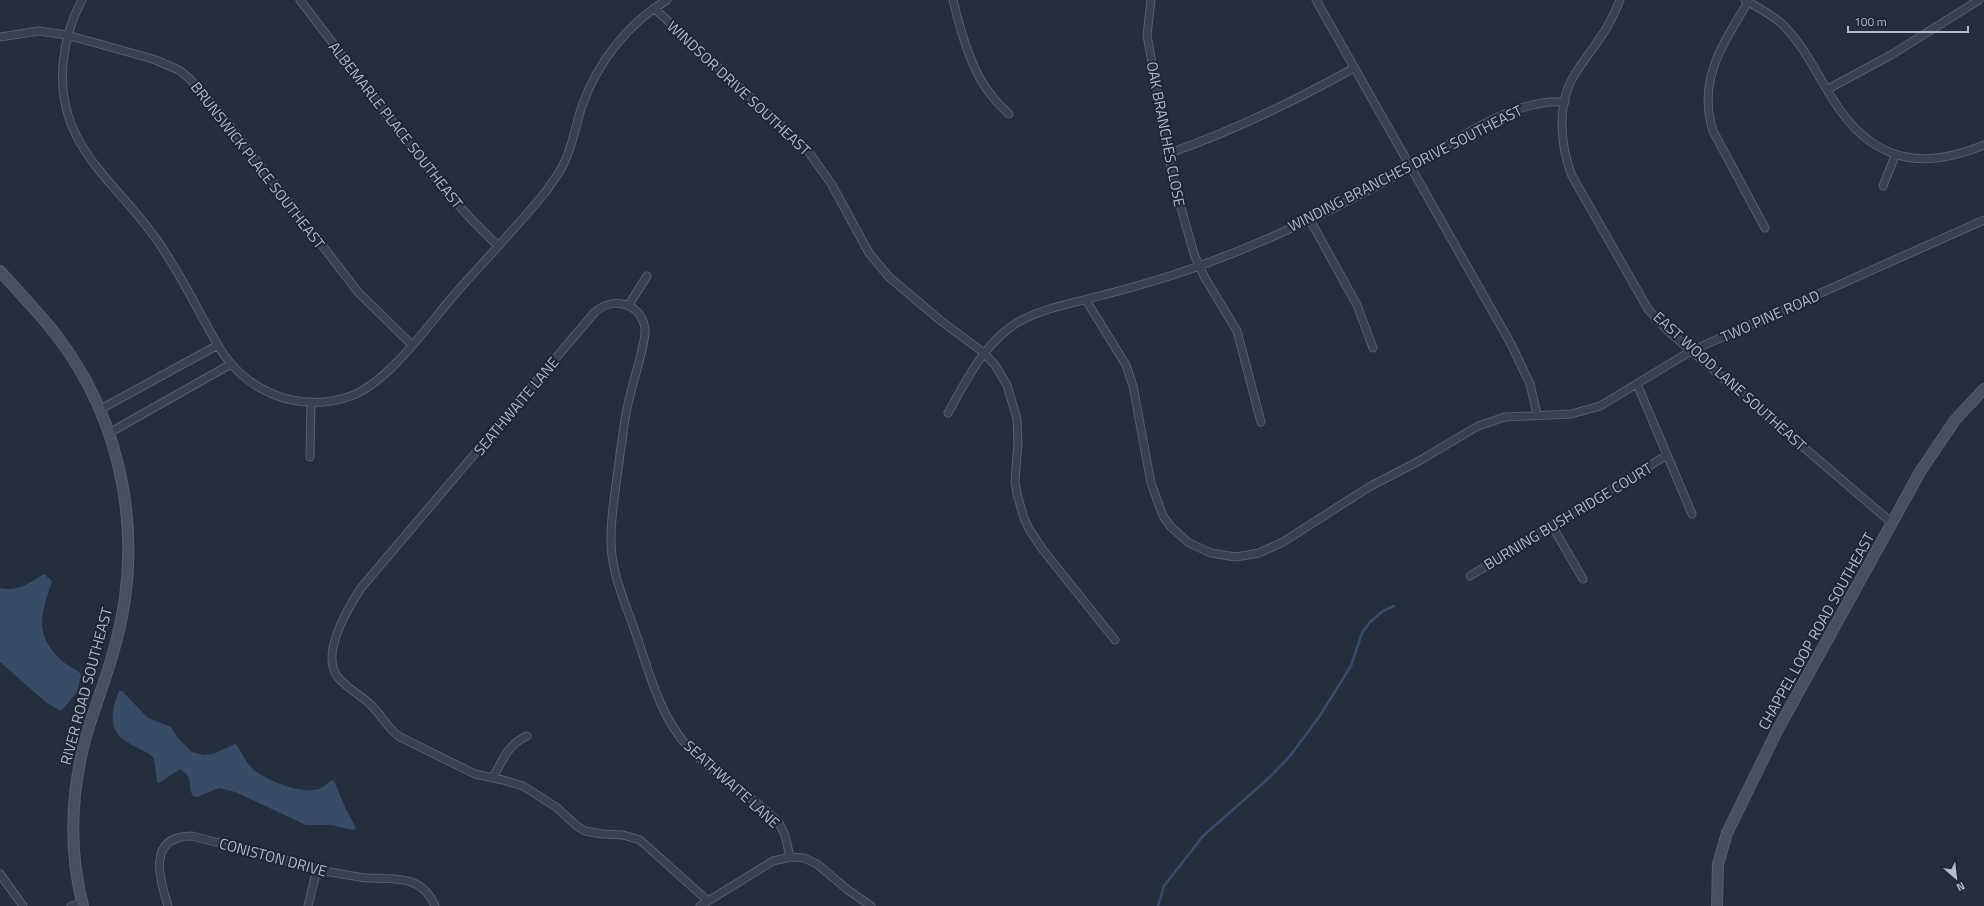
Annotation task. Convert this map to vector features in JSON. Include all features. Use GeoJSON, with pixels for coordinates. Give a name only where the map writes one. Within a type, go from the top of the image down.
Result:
{"type":"FeatureCollection","features":[{"type":"Feature","properties":{"kind":"main road","name":"RIVER ROAD SOUTHEAST"},"geometry":{"type":"LineString","coordinates":[[0,271],[55,333],[84,379],[109,432],[126,498],[129,553],[123,616],[114,652],[85,740],[76,783],[73,835],[79,889],[83,905]]}},
{"type":"Feature","properties":{"kind":"main road","name":"CHAPPEL LOOP ROAD SOUTHEAST"},"geometry":{"type":"LineString","coordinates":[[1717,906],[1718,864],[1727,832],[1736,812],[1781,725],[1892,522],[1934,449],[1956,420],[1984,389]]}},
{"type":"Feature","properties":{"kind":"street"},"geometry":{"type":"LineString","coordinates":[[82,0],[67,35],[63,58],[62,81],[66,107],[73,132],[91,161],[138,215],[160,245],[218,345],[231,364],[250,382],[263,390],[284,399],[311,402],[337,399],[362,391],[382,377],[412,345],[547,190],[563,166],[571,145],[582,105],[604,62],[628,31],[654,8],[667,0]]}},
{"type":"Feature","properties":{"kind":"street","name":"ALBEMARLE PLACE SOUTHEAST"},"geometry":{"type":"LineString","coordinates":[[300,0],[444,189],[470,219],[498,246]]}},
{"type":"Feature","properties":{"kind":"street"},"geometry":{"type":"LineString","coordinates":[[953,0],[960,31],[973,63],[991,95],[1009,114]]}},
{"type":"Feature","properties":{"kind":"street","name":"OAK BRANCHES CLOSE"},"geometry":{"type":"LineString","coordinates":[[1151,0],[1147,24],[1147,35],[1167,154],[1188,234],[1199,265],[1237,331],[1261,422]]}},
{"type":"Feature","properties":{"kind":"street"},"geometry":{"type":"LineString","coordinates":[[1316,0],[1519,358],[1530,384],[1536,414]]}},
{"type":"Feature","properties":{"kind":"street","name":"EAST WOOD LANE SOUTHEAST"},"geometry":{"type":"LineString","coordinates":[[1620,0],[1606,27],[1570,82],[1565,102],[1562,138],[1566,159],[1572,176],[1648,309],[1667,330],[1892,522]]}},
{"type":"Feature","properties":{"kind":"street"},"geometry":{"type":"LineString","coordinates":[[1828,89],[1891,55],[1979,0]]}},
{"type":"Feature","properties":{"kind":"street"},"geometry":{"type":"LineString","coordinates":[[1766,228],[1713,131],[1708,114],[1710,75],[1718,54],[1747,1],[1782,24],[1814,64],[1840,111],[1869,141],[1895,156],[1936,160],[1965,153],[1984,145]]}},
{"type":"Feature","properties":{"kind":"street","name":"WINDSOR DRIVE SOUTHEAST"},"geometry":{"type":"LineString","coordinates":[[654,8],[806,148],[832,185],[869,253],[889,277],[941,321],[984,353],[1007,385],[1015,407],[1019,430],[1016,481],[1017,494],[1024,518],[1043,550],[1115,640]]}},
{"type":"Feature","properties":{"kind":"street","name":"BRUNSWICK PLACE SOUTHEAST"},"geometry":{"type":"LineString","coordinates":[[0,37],[38,31],[67,35],[153,59],[179,70],[190,78],[218,110],[358,292],[412,345]]}},
{"type":"Feature","properties":{"kind":"street"},"geometry":{"type":"LineString","coordinates":[[1167,154],[1226,133],[1309,93],[1354,68]]}},
{"type":"Feature","properties":{"kind":"street","name":"WINDING BRANCHES DRIVE SOUTHEAST"},"geometry":{"type":"LineString","coordinates":[[948,413],[984,353],[1000,335],[1019,322],[1044,311],[1151,282],[1199,265],[1310,220],[1411,168],[1513,110],[1543,102],[1565,102]]}},
{"type":"Feature","properties":{"kind":"street"},"geometry":{"type":"LineString","coordinates":[[1883,186],[1895,156]]}},
{"type":"Feature","properties":{"kind":"street"},"geometry":{"type":"LineString","coordinates":[[1310,220],[1357,304],[1373,348]]}},
{"type":"Feature","properties":{"kind":"street","name":"TWO PINE ROAD"},"geometry":{"type":"LineString","coordinates":[[1086,300],[1126,365],[1133,386],[1151,483],[1159,507],[1172,527],[1189,543],[1211,553],[1236,557],[1259,553],[1272,548],[1311,526],[1369,487],[1424,458],[1471,429],[1505,417],[1536,414],[1571,414],[1590,410],[1637,384],[1691,351],[1984,220]]}},
{"type":"Feature","properties":{"kind":"street"},"geometry":{"type":"LineString","coordinates":[[628,306],[647,276]]}},
{"type":"Feature","properties":{"kind":"street","name":"SEATHWAITE LANE"},"geometry":{"type":"LineString","coordinates":[[708,901],[640,840],[623,835],[598,834],[585,831],[556,807],[534,792],[513,782],[475,774],[395,734],[371,705],[348,687],[336,675],[331,660],[334,643],[351,604],[362,588],[594,313],[606,305],[614,303],[628,306],[639,315],[645,334],[626,411],[612,514],[611,555],[619,586],[657,695],[676,733],[689,749],[705,763],[779,823],[785,835],[790,857]]}},
{"type":"Feature","properties":{"kind":"street"},"geometry":{"type":"LineString","coordinates":[[99,410],[218,345]]}},
{"type":"Feature","properties":{"kind":"street"},"geometry":{"type":"LineString","coordinates":[[109,432],[231,364]]}},
{"type":"Feature","properties":{"kind":"street"},"geometry":{"type":"LineString","coordinates":[[1637,384],[1692,514]]}},
{"type":"Feature","properties":{"kind":"street"},"geometry":{"type":"LineString","coordinates":[[310,457],[311,402]]}},
{"type":"Feature","properties":{"kind":"street","name":"BURNING BUSH RIDGE COURT"},"geometry":{"type":"LineString","coordinates":[[1470,576],[1667,456]]}},
{"type":"Feature","properties":{"kind":"street"},"geometry":{"type":"LineString","coordinates":[[1552,526],[1584,579]]}},
{"type":"Feature","properties":{"kind":"street"},"geometry":{"type":"LineString","coordinates":[[493,778],[509,747],[514,742],[527,736]]}},
{"type":"Feature","properties":{"kind":"street","name":"CONISTON DRIVE"},"geometry":{"type":"LineString","coordinates":[[168,906],[161,879],[159,860],[163,850],[169,842],[183,836],[199,837],[317,869],[353,876],[394,878],[409,881],[423,889],[435,906]]}},
{"type":"Feature","properties":{"kind":"street"},"geometry":{"type":"LineString","coordinates":[[700,906],[773,861],[790,857],[804,858],[817,864],[848,890],[871,906]]}},
{"type":"Feature","properties":{"kind":"street"},"geometry":{"type":"LineString","coordinates":[[308,906],[317,869]]}},
{"type":"Feature","properties":{"kind":"street"},"geometry":{"type":"LineString","coordinates":[[0,874],[23,906]]}},
{"type":"Feature","properties":{"kind":"street"},"geometry":{"type":"LineString","coordinates":[[71,906],[83,905]]}},
{"type":"Feature","properties":{"kind":"water"},"geometry":{"type":"Polygon","coordinates":[[[44,574],[52,581],[45,602],[42,621],[46,639],[61,660],[81,674],[77,692],[61,711],[47,703],[0,662],[0,588],[18,588],[44,574]]]}},
{"type":"Feature","properties":{"kind":"water"},"geometry":{"type":"Polygon","coordinates":[[[119,691],[122,691],[148,718],[171,727],[177,737],[192,752],[203,755],[213,754],[235,744],[251,767],[264,777],[283,785],[303,790],[312,790],[319,789],[332,780],[334,781],[356,828],[353,830],[331,825],[306,825],[235,792],[219,788],[197,797],[193,796],[188,776],[180,769],[159,783],[157,782],[154,758],[123,739],[118,735],[115,729],[113,713],[119,691]]]}},
{"type":"Feature","properties":{"kind":"waterway"},"geometry":{"type":"LineString","coordinates":[[1158,906],[1164,886],[1203,836],[1270,777],[1290,756],[1319,717],[1351,666],[1362,633],[1370,622],[1383,611],[1394,606]]}}]}
